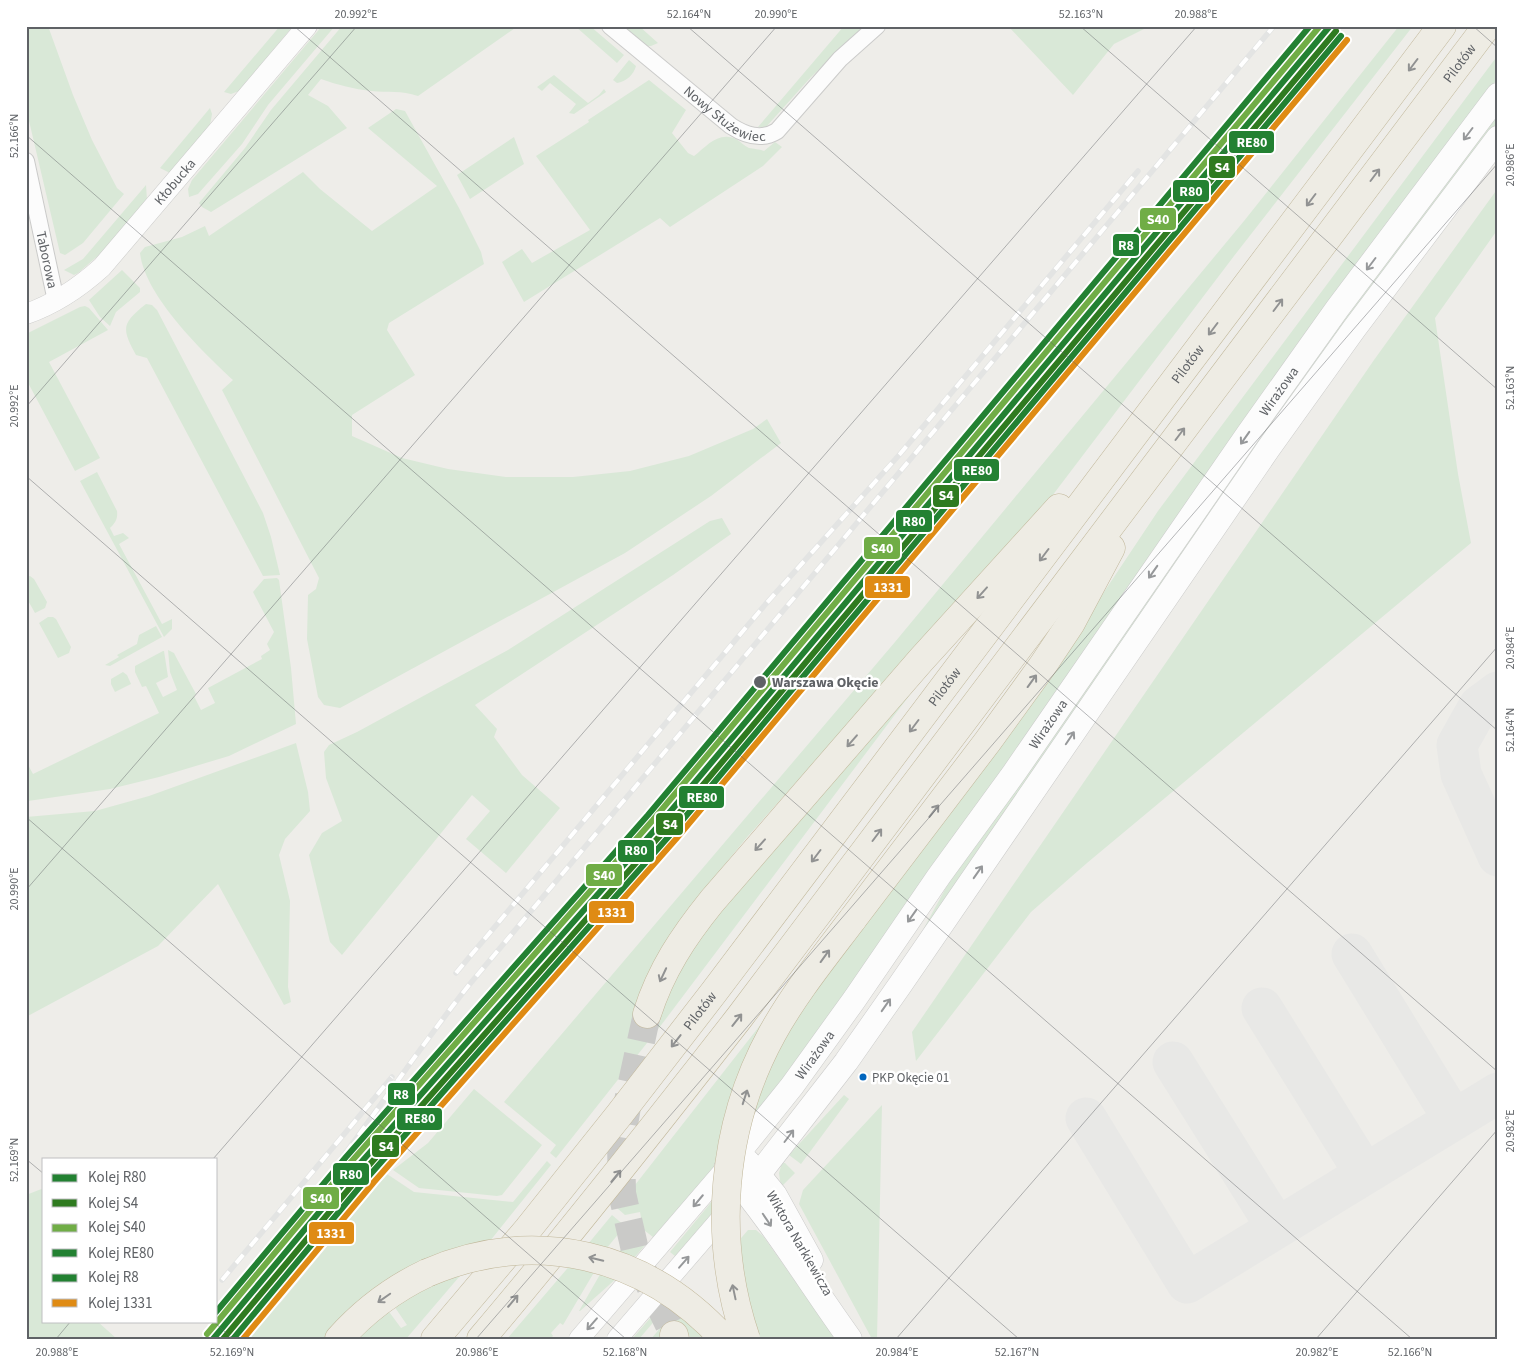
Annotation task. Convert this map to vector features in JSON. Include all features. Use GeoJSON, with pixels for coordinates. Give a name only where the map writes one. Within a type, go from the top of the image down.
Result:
{"type":"FeatureCollection","features":[{"type":"Feature","properties":{"kind":"highway","name":"Pilotów"},"geometry":{"type":"LineString","coordinates":[[434,1339],[528,1228],[619,1115],[714,992],[1442,26]]}},
{"type":"Feature","properties":{"kind":"highway","name":"Pilotów"},"geometry":{"type":"LineString","coordinates":[[481,1339],[566,1238],[722,1040],[1487,26]]}},
{"type":"Feature","properties":{"kind":"highway"},"geometry":{"type":"LineString","coordinates":[[647,1014],[660,979],[676,949],[723,886],[921,660],[1084,481],[1114,460]]}},
{"type":"Feature","properties":{"kind":"highway"},"geometry":{"type":"LineString","coordinates":[[746,1339],[730,1276],[725,1220],[727,1177],[732,1144],[740,1112],[755,1069],[780,1020],[852,920],[988,742],[1071,624],[1150,473]]}},
{"type":"Feature","properties":{"kind":"highway"},"geometry":{"type":"LineString","coordinates":[[339,1339],[375,1304],[426,1273],[476,1256],[515,1251],[556,1251],[590,1257],[626,1268],[666,1288],[691,1307],[724,1339]]}},
{"type":"Feature","properties":{"kind":"main road","name":"Wirażowa"},"geometry":{"type":"LineString","coordinates":[[733,1160],[797,1078],[854,1000],[1336,309],[1498,95]]}},
{"type":"Feature","properties":{"kind":"main road","name":"Wirażowa"},"geometry":{"type":"LineString","coordinates":[[752,1182],[846,1062],[1268,449],[1348,337],[1498,138]]}},
{"type":"Feature","properties":{"kind":"main road","name":"Wiktora Narkiewicza"},"geometry":{"type":"LineString","coordinates":[[733,1160],[752,1182],[851,1339]]}},
{"type":"Feature","properties":{"kind":"street","name":"Kłobucka"},"geometry":{"type":"LineString","coordinates":[[26,314],[56,300],[90,278],[118,250],[307,26]]}},
{"type":"Feature","properties":{"kind":"street","name":"Nowy Służewiec"},"geometry":{"type":"LineString","coordinates":[[610,26],[731,126],[761,137],[768,136],[776,131],[840,59],[877,26]]}},
{"type":"Feature","properties":{"kind":"street","name":"Taborowa"},"geometry":{"type":"LineString","coordinates":[[26,161],[56,300]]}},
{"type":"Feature","properties":{"kind":"street","name":"Wirażowa"},"geometry":{"type":"LineString","coordinates":[[579,1339],[733,1160]]}},
{"type":"Feature","properties":{"kind":"street","name":"Wirażowa"},"geometry":{"type":"LineString","coordinates":[[617,1339],[752,1182]]}},
{"type":"Feature","properties":{"kind":"green space"},"geometry":{"type":"Polygon","coordinates":[[[26,26],[48,26],[73,95],[92,140],[117,188],[124,194],[83,243],[65,255],[60,253],[26,108],[26,26]]]}},
{"type":"Feature","properties":{"kind":"green space"},"geometry":{"type":"Polygon","coordinates":[[[280,26],[293,26],[239,91],[231,94],[224,92],[280,26]]]}},
{"type":"Feature","properties":{"kind":"green space"},"geometry":{"type":"Polygon","coordinates":[[[322,26],[335,26],[268,105],[242,144],[198,194],[189,197],[188,189],[192,180],[322,26]]]}},
{"type":"Feature","properties":{"kind":"green space"},"geometry":{"type":"Polygon","coordinates":[[[342,26],[518,26],[418,96],[406,93],[358,89],[321,79],[308,95],[328,106],[347,128],[211,212],[202,207],[199,203],[245,148],[271,110],[342,26]]]}},
{"type":"Feature","properties":{"kind":"green space"},"geometry":{"type":"Polygon","coordinates":[[[575,26],[590,26],[624,55],[617,63],[575,26]]]}},
{"type":"Feature","properties":{"kind":"green space"},"geometry":{"type":"Polygon","coordinates":[[[621,26],[639,26],[658,43],[647,46],[621,26]]]}},
{"type":"Feature","properties":{"kind":"green space"},"geometry":{"type":"Polygon","coordinates":[[[844,26],[865,26],[811,77],[766,127],[758,127],[844,26]]]}},
{"type":"Feature","properties":{"kind":"green space"},"geometry":{"type":"Polygon","coordinates":[[[1008,26],[1150,26],[1114,44],[1073,95],[1008,26]]]}},
{"type":"Feature","properties":{"kind":"green space"},"geometry":{"type":"Polygon","coordinates":[[[1399,26],[1413,26],[1234,256],[1049,500],[748,836],[684,914],[665,945],[634,1007],[658,1018],[668,991],[699,934],[873,731],[918,684],[662,1024],[556,1158],[550,1153],[556,1145],[504,1102],[895,642],[1244,221],[1399,26]]]}},
{"type":"Feature","properties":{"kind":"green space"},"geometry":{"type":"Polygon","coordinates":[[[1498,55],[1498,78],[1297,344],[973,814],[751,1123],[756,1097],[790,1022],[1046,679],[1158,511],[1498,55]]]}},
{"type":"Feature","properties":{"kind":"green space"},"geometry":{"type":"Polygon","coordinates":[[[629,60],[636,66],[635,69],[626,79],[617,83],[613,80],[629,60]]]}},
{"type":"Feature","properties":{"kind":"green space"},"geometry":{"type":"Polygon","coordinates":[[[554,75],[588,103],[604,89],[606,92],[574,114],[569,113],[576,104],[550,83],[542,91],[537,87],[554,75]]]}},
{"type":"Feature","properties":{"kind":"green space"},"geometry":{"type":"Polygon","coordinates":[[[649,80],[686,110],[672,133],[688,153],[694,156],[708,144],[724,137],[736,139],[749,148],[764,151],[775,142],[782,147],[763,166],[670,227],[660,218],[524,302],[502,262],[522,249],[532,263],[590,230],[536,156],[649,80]]]}},
{"type":"Feature","properties":{"kind":"green space"},"geometry":{"type":"Polygon","coordinates":[[[210,108],[212,114],[210,125],[170,173],[160,168],[210,108]]]}},
{"type":"Feature","properties":{"kind":"green space"},"geometry":{"type":"Polygon","coordinates":[[[396,109],[405,111],[459,208],[481,252],[484,264],[389,323],[387,330],[415,375],[352,415],[352,436],[402,458],[448,469],[506,477],[573,477],[630,471],[689,456],[753,429],[767,419],[781,443],[711,496],[625,553],[340,708],[324,705],[318,697],[307,639],[308,595],[316,589],[319,578],[222,390],[233,380],[191,338],[163,304],[144,270],[140,253],[145,247],[182,237],[205,226],[209,236],[303,172],[320,189],[372,231],[437,186],[368,128],[396,109]]]}},
{"type":"Feature","properties":{"kind":"green space"},"geometry":{"type":"Polygon","coordinates":[[[1498,113],[1498,122],[1345,324],[926,930],[924,928],[962,862],[1000,812],[1298,380],[1498,113]]]}},
{"type":"Feature","properties":{"kind":"green space"},"geometry":{"type":"Polygon","coordinates":[[[514,137],[524,164],[470,199],[457,175],[514,137]]]}},
{"type":"Feature","properties":{"kind":"green space"},"geometry":{"type":"Polygon","coordinates":[[[146,185],[147,200],[100,254],[74,275],[64,270],[83,259],[146,185]]]}},
{"type":"Feature","properties":{"kind":"green space"},"geometry":{"type":"Polygon","coordinates":[[[1498,188],[1498,229],[1435,318],[1458,474],[1471,543],[1087,863],[1031,912],[916,1061],[912,1032],[1374,360],[1498,188]]]}},
{"type":"Feature","properties":{"kind":"green space"},"geometry":{"type":"Polygon","coordinates":[[[122,270],[140,288],[140,292],[116,312],[110,326],[100,317],[89,300],[122,270]]]}},
{"type":"Feature","properties":{"kind":"green space"},"geometry":{"type":"Polygon","coordinates":[[[146,304],[152,305],[157,310],[263,513],[280,575],[263,576],[147,358],[136,355],[131,346],[126,326],[132,316],[146,304]]]}},
{"type":"Feature","properties":{"kind":"green space"},"geometry":{"type":"Polygon","coordinates":[[[85,306],[89,308],[108,330],[49,362],[100,458],[75,471],[26,379],[26,334],[85,306]]]}},
{"type":"Feature","properties":{"kind":"green space"},"geometry":{"type":"Polygon","coordinates":[[[97,472],[117,511],[116,521],[110,528],[114,536],[123,533],[129,538],[119,544],[162,624],[172,619],[172,629],[164,637],[80,481],[97,472]]]}},
{"type":"Feature","properties":{"kind":"green space"},"geometry":{"type":"Polygon","coordinates":[[[722,518],[731,534],[673,575],[475,705],[497,729],[494,737],[522,775],[560,808],[506,873],[466,839],[490,811],[472,795],[342,955],[330,942],[309,855],[322,833],[342,821],[326,778],[324,752],[329,745],[357,732],[508,650],[710,521],[722,518]]]}},
{"type":"Feature","properties":{"kind":"green space"},"geometry":{"type":"Polygon","coordinates":[[[30,576],[34,579],[47,602],[45,608],[35,613],[26,597],[26,577],[30,576]]]}},
{"type":"Feature","properties":{"kind":"green space"},"geometry":{"type":"Polygon","coordinates":[[[277,578],[279,580],[291,668],[296,724],[229,756],[159,777],[110,789],[28,801],[26,798],[26,761],[33,774],[159,713],[146,686],[142,687],[135,672],[135,666],[163,651],[168,677],[156,683],[163,697],[177,690],[170,672],[168,650],[174,653],[196,694],[194,696],[201,710],[215,703],[208,688],[262,659],[261,656],[270,650],[267,644],[274,632],[253,592],[264,579],[277,578]]]}},
{"type":"Feature","properties":{"kind":"green space"},"geometry":{"type":"Polygon","coordinates":[[[48,617],[56,619],[71,647],[69,653],[58,658],[39,623],[48,617]]]}},
{"type":"Feature","properties":{"kind":"green space"},"geometry":{"type":"Polygon","coordinates":[[[156,626],[162,637],[110,666],[105,665],[119,657],[117,655],[137,644],[139,635],[156,626]]]}},
{"type":"Feature","properties":{"kind":"green space"},"geometry":{"type":"Polygon","coordinates":[[[123,672],[127,675],[131,684],[115,692],[111,679],[123,672]]]}},
{"type":"Feature","properties":{"kind":"green space"},"geometry":{"type":"Polygon","coordinates":[[[296,743],[308,792],[310,811],[285,839],[279,855],[290,901],[288,987],[291,1002],[284,1005],[218,884],[158,946],[26,1017],[26,817],[95,811],[149,796],[296,743]]]}},
{"type":"Feature","properties":{"kind":"green space"},"geometry":{"type":"Polygon","coordinates":[[[776,1005],[718,1163],[653,1237],[636,1224],[642,1223],[640,1212],[625,1215],[617,1208],[776,1005]]]}},
{"type":"Feature","properties":{"kind":"green space"},"geometry":{"type":"Polygon","coordinates":[[[474,1089],[542,1145],[502,1195],[419,1188],[393,1170],[428,1143],[474,1089]]]}},
{"type":"Feature","properties":{"kind":"green space"},"geometry":{"type":"Polygon","coordinates":[[[844,1095],[849,1099],[801,1164],[789,1155],[844,1095]]]}},
{"type":"Feature","properties":{"kind":"green space"},"geometry":{"type":"Polygon","coordinates":[[[882,1105],[877,1339],[872,1339],[799,1204],[803,1190],[882,1105]]]}},
{"type":"Feature","properties":{"kind":"green space"},"geometry":{"type":"Polygon","coordinates":[[[547,1161],[551,1165],[490,1241],[326,1339],[238,1339],[249,1332],[281,1302],[387,1174],[414,1192],[513,1202],[547,1161]]]}},
{"type":"Feature","properties":{"kind":"green space"},"geometry":{"type":"Polygon","coordinates":[[[782,1163],[785,1163],[795,1173],[781,1187],[779,1173],[782,1163]]]}},
{"type":"Feature","properties":{"kind":"green space"},"geometry":{"type":"Polygon","coordinates":[[[42,1189],[42,1322],[98,1322],[117,1339],[26,1339],[26,1195],[42,1189]]]}},
{"type":"Feature","properties":{"kind":"green space"},"geometry":{"type":"Polygon","coordinates":[[[718,1194],[717,1209],[675,1256],[670,1252],[718,1194]]]}},
{"type":"Feature","properties":{"kind":"green space"},"geometry":{"type":"Polygon","coordinates":[[[612,1215],[625,1226],[606,1249],[588,1244],[612,1215]]]}},
{"type":"Feature","properties":{"kind":"green space"},"geometry":{"type":"Polygon","coordinates":[[[748,1230],[756,1230],[763,1236],[835,1339],[756,1339],[736,1244],[748,1230]]]}},
{"type":"Feature","properties":{"kind":"green space"},"geometry":{"type":"Polygon","coordinates":[[[634,1234],[646,1244],[633,1259],[618,1253],[634,1234]]]}},
{"type":"Feature","properties":{"kind":"green space"},"geometry":{"type":"Polygon","coordinates":[[[572,1263],[596,1269],[563,1325],[560,1323],[551,1333],[553,1336],[550,1339],[507,1339],[572,1263]]]}},
{"type":"Feature","properties":{"kind":"green space"},"geometry":{"type":"Polygon","coordinates":[[[465,1270],[406,1339],[354,1339],[387,1309],[401,1328],[407,1325],[394,1306],[415,1292],[465,1270]]]}},
{"type":"Feature","properties":{"kind":"green space"},"geometry":{"type":"Polygon","coordinates":[[[602,1271],[618,1277],[579,1311],[602,1271]]]}},
{"type":"Feature","properties":{"kind":"green space"},"geometry":{"type":"Polygon","coordinates":[[[665,1301],[669,1304],[639,1339],[632,1339],[665,1301]]]}},
{"type":"Feature","properties":{"kind":"green space"},"geometry":{"type":"Polygon","coordinates":[[[676,1309],[707,1339],[691,1339],[684,1326],[662,1339],[651,1339],[676,1309]]]}},
{"type":"Feature","properties":{"kind":"taxiway"},"geometry":{"type":"LineString","coordinates":[[1498,692],[1479,706],[1457,745],[1461,774],[1498,856]]}},
{"type":"Feature","properties":{"kind":"taxiway"},"geometry":{"type":"LineString","coordinates":[[1352,954],[1454,1120]]}},
{"type":"Feature","properties":{"kind":"taxiway"},"geometry":{"type":"LineString","coordinates":[[1262,1008],[1365,1174]]}},
{"type":"Feature","properties":{"kind":"taxiway"},"geometry":{"type":"LineString","coordinates":[[1173,1062],[1277,1228]]}},
{"type":"Feature","properties":{"kind":"taxiway"},"geometry":{"type":"LineString","coordinates":[[1086,1118],[1187,1283],[1498,1093]]}},
{"type":"Feature","properties":{"kind":"tunnel"},"geometry":{"type":"LineString","coordinates":[[647,1014],[621,1142],[622,1193],[637,1259],[674,1335]]}},
{"type":"Feature","properties":{"kind":"railway"},"geometry":{"type":"LineString","coordinates":[[292,1223],[469,985],[1274,26]]}},
{"type":"Feature","properties":{"kind":"railway"},"geometry":{"type":"LineString","coordinates":[[456,973],[764,606],[900,454],[1138,171]]}},
{"type":"Feature","properties":{"kind":"railway"},"geometry":{"type":"LineString","coordinates":[[222,1280],[392,1077]]}},
{"type":"Feature","properties":{"kind":"railway"},"geometry":{"type":"LineString","coordinates":[[261,1305],[332,1214],[359,1183]]}},
{"type":"Feature","properties":{"kind":"rail line","name":"R8"},"geometry":{"type":"LineString","coordinates":[[218,1310],[346,1157],[648,815],[1310,26]]}},
{"type":"Feature","properties":{"kind":"rail line","name":"S40"},"geometry":{"type":"LineString","coordinates":[[218,1321],[351,1162],[653,820],[1320,26]]}},
{"type":"Feature","properties":{"kind":"rail line","name":"R80"},"geometry":{"type":"LineString","coordinates":[[213,1339],[357,1167],[659,825],[1330,26]]}},
{"type":"Feature","properties":{"kind":"rail line","name":"S4"},"geometry":{"type":"LineString","coordinates":[[223,1339],[363,1172],[665,830],[1336,31]]}},
{"type":"Feature","properties":{"kind":"rail line","name":"RE80"},"geometry":{"type":"LineString","coordinates":[[233,1339],[368,1177],[670,835],[1341,36]]}},
{"type":"Feature","properties":{"kind":"rail line","name":"1331"},"geometry":{"type":"LineString","coordinates":[[243,1339],[374,1182],[676,839],[1347,40]]}},
{"type":"Feature","properties":{"kind":"rail line","name":"S40"},"geometry":{"type":"LineString","coordinates":[[207,1334],[217,1322]]}},
{"type":"Feature","properties":{"kind":"place","name":"Warszawa Okęcie"},"geometry":{"type":"Point","coordinates":[760,682]}},
{"type":"Feature","properties":{"kind":"place","name":"PKP Okęcie 01"},"geometry":{"type":"Point","coordinates":[863,1077]}}]}
